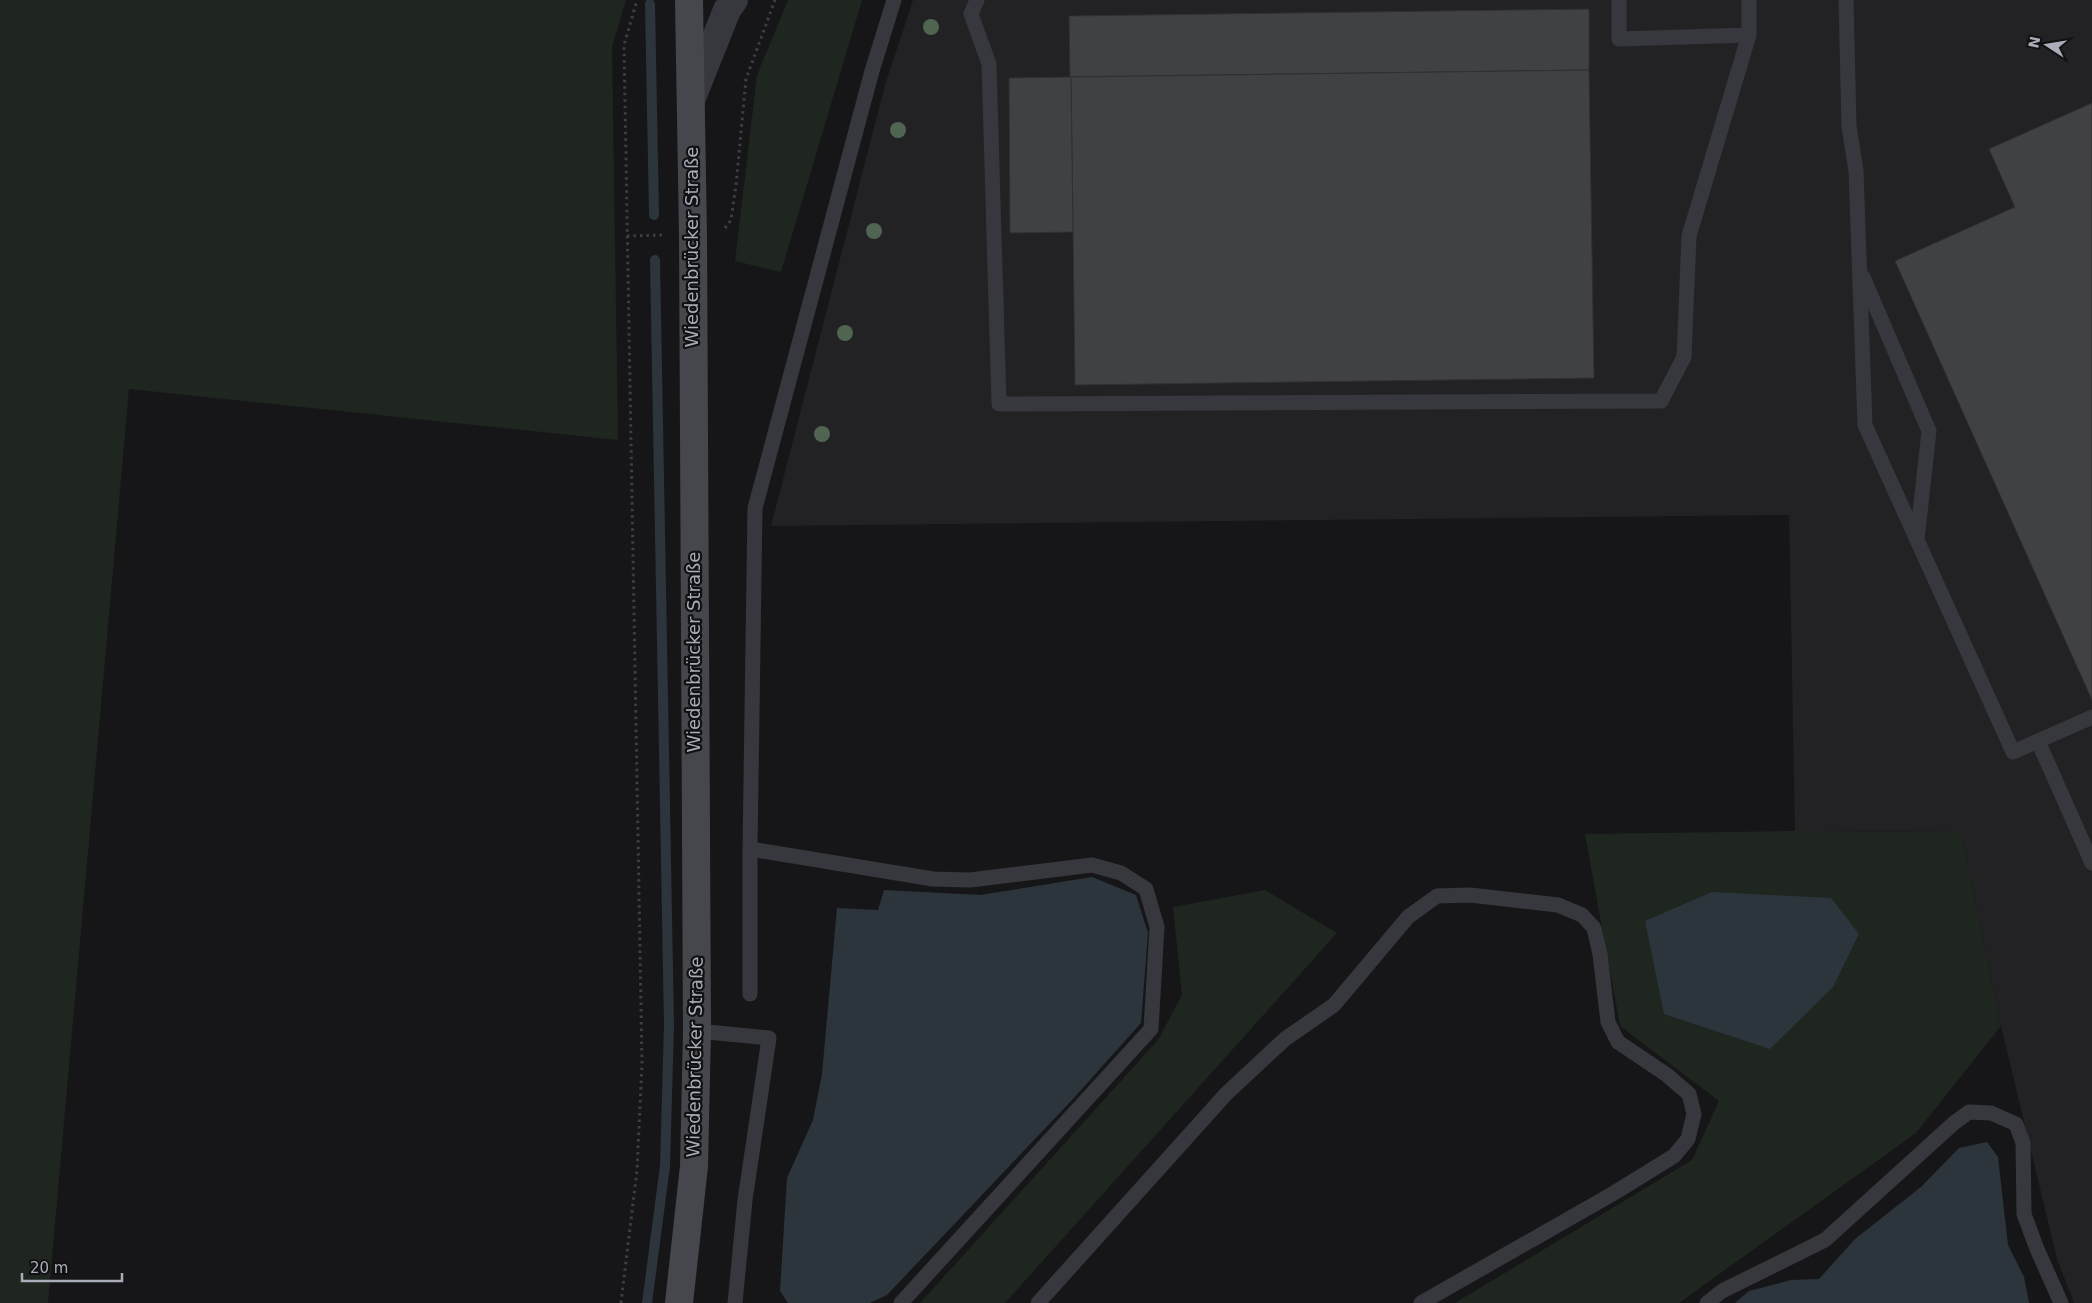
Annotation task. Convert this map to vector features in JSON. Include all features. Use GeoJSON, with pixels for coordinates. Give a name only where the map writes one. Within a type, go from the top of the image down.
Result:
{"type":"FeatureCollection","features":[{"type":"Feature","properties":{"kind":"street","name":"Wiedenbrücker Straße"},"geometry":{"type":"LineString","coordinates":[[679,1303],[694,1166],[697,1031],[693,234],[689,0]]}},
{"type":"Feature","properties":{"kind":"street"},"geometry":{"type":"LineString","coordinates":[[691,100],[727,10],[734,0]]}},
{"type":"Feature","properties":{"kind":"lane"},"geometry":{"type":"LineString","coordinates":[[750,994],[755,508],[869,80],[894,0]]}},
{"type":"Feature","properties":{"kind":"lane"},"geometry":{"type":"LineString","coordinates":[[977,0],[971,14],[989,64],[999,404],[1661,401],[1684,357],[1688,236],[1749,36],[1749,0]]}},
{"type":"Feature","properties":{"kind":"lane"},"geometry":{"type":"LineString","coordinates":[[1619,0],[1619,39],[1749,36]]}},
{"type":"Feature","properties":{"kind":"lane"},"geometry":{"type":"LineString","coordinates":[[1846,0],[1849,126],[1856,171],[1864,425],[2013,752],[2092,717]]}},
{"type":"Feature","properties":{"kind":"lane"},"geometry":{"type":"LineString","coordinates":[[1859,269],[1928,431],[1917,540]]}},
{"type":"Feature","properties":{"kind":"lane"},"geometry":{"type":"LineString","coordinates":[[2038,741],[2092,863]]}},
{"type":"Feature","properties":{"kind":"lane"},"geometry":{"type":"LineString","coordinates":[[750,849],[933,879],[970,880],[1092,865],[1121,873],[1146,889],[1157,927],[1151,1029],[901,1303]]}},
{"type":"Feature","properties":{"kind":"lane"},"geometry":{"type":"LineString","coordinates":[[1038,1303],[1226,1094],[1285,1039],[1334,1005],[1408,917],[1437,896],[1470,894],[1558,904],[1582,914],[1594,928],[1600,954],[1608,1022],[1618,1042],[1667,1076],[1689,1094],[1694,1114],[1688,1139],[1674,1156],[1421,1303]]}},
{"type":"Feature","properties":{"kind":"lane"},"geometry":{"type":"LineString","coordinates":[[697,1031],[768,1038],[745,1200],[735,1303]]}},
{"type":"Feature","properties":{"kind":"lane"},"geometry":{"type":"LineString","coordinates":[[1707,1303],[1722,1291],[1825,1240],[1954,1122],[1969,1112],[1991,1113],[2016,1124],[2023,1143],[2024,1214],[2061,1303]]}},
{"type":"Feature","properties":{"kind":"path"},"geometry":{"type":"LineString","coordinates":[[621,1303],[638,1170],[642,1064],[624,45],[637,0]]}},
{"type":"Feature","properties":{"kind":"path"},"geometry":{"type":"LineString","coordinates":[[627,236],[720,234],[731,220],[746,79],[775,0]]}},
{"type":"Feature","properties":{"kind":"shaded area"},"geometry":{"type":"Polygon","coordinates":[[[0,0],[626,0],[612,47],[618,440],[129,389],[48,1303],[0,1303],[0,0]]]}},
{"type":"Feature","properties":{"kind":"shaded area"},"geometry":{"type":"Polygon","coordinates":[[[788,0],[862,0],[781,272],[735,261],[757,75],[788,0]]]}},
{"type":"Feature","properties":{"kind":"shaded area"},"geometry":{"type":"Polygon","coordinates":[[[913,0],[2092,0],[2092,1303],[2074,1303],[2057,1259],[2001,1026],[1961,832],[1795,831],[1789,515],[771,526],[885,85],[913,0]]]}},
{"type":"Feature","properties":{"kind":"shaded area"},"geometry":{"type":"Polygon","coordinates":[[[1795,831],[1961,832],[2001,1026],[1916,1133],[1679,1303],[1455,1303],[1692,1160],[1719,1101],[1620,1026],[1585,834],[1795,831]]]}},
{"type":"Feature","properties":{"kind":"shaded area"},"geometry":{"type":"Polygon","coordinates":[[[1092,877],[1136,895],[1148,933],[1141,1023],[1072,1100],[887,1295],[870,1303],[788,1303],[780,1291],[787,1178],[813,1120],[822,1074],[837,908],[878,910],[884,890],[980,895],[1092,877]]]}},
{"type":"Feature","properties":{"kind":"shaded area"},"geometry":{"type":"Polygon","coordinates":[[[1265,890],[1337,933],[1005,1303],[920,1303],[1158,1040],[1182,995],[1173,907],[1265,890]]]}},
{"type":"Feature","properties":{"kind":"shaded area"},"geometry":{"type":"Polygon","coordinates":[[[1712,892],[1831,898],[1859,934],[1833,987],[1770,1049],[1664,1014],[1645,921],[1712,892]]]}},
{"type":"Feature","properties":{"kind":"shaded area"},"geometry":{"type":"Polygon","coordinates":[[[1987,1142],[1998,1157],[2008,1245],[2024,1277],[2029,1303],[1735,1303],[1749,1291],[1791,1280],[1819,1279],[1855,1239],[1921,1187],[1959,1148],[1987,1142]]]}},
{"type":"Feature","properties":{"kind":"building"},"geometry":{"type":"Polygon","coordinates":[[[1589,9],[1589,70],[1070,77],[1069,16],[1589,9]]]}},
{"type":"Feature","properties":{"kind":"building"},"geometry":{"type":"Polygon","coordinates":[[[1589,70],[1594,378],[1075,385],[1071,77],[1589,70]]]}},
{"type":"Feature","properties":{"kind":"building"},"geometry":{"type":"Polygon","coordinates":[[[1071,77],[1073,232],[1010,233],[1009,78],[1071,77]]]}},
{"type":"Feature","properties":{"kind":"building"},"geometry":{"type":"Polygon","coordinates":[[[2092,103],[2092,700],[1895,261],[2015,207],[1989,149],[2092,103]]]}},
{"type":"Feature","properties":{"kind":"waterway"},"geometry":{"type":"LineString","coordinates":[[650,4],[654,215]]}},
{"type":"Feature","properties":{"kind":"waterway"},"geometry":{"type":"LineString","coordinates":[[647,1303],[665,1166],[669,1025],[655,260]]}}]}
